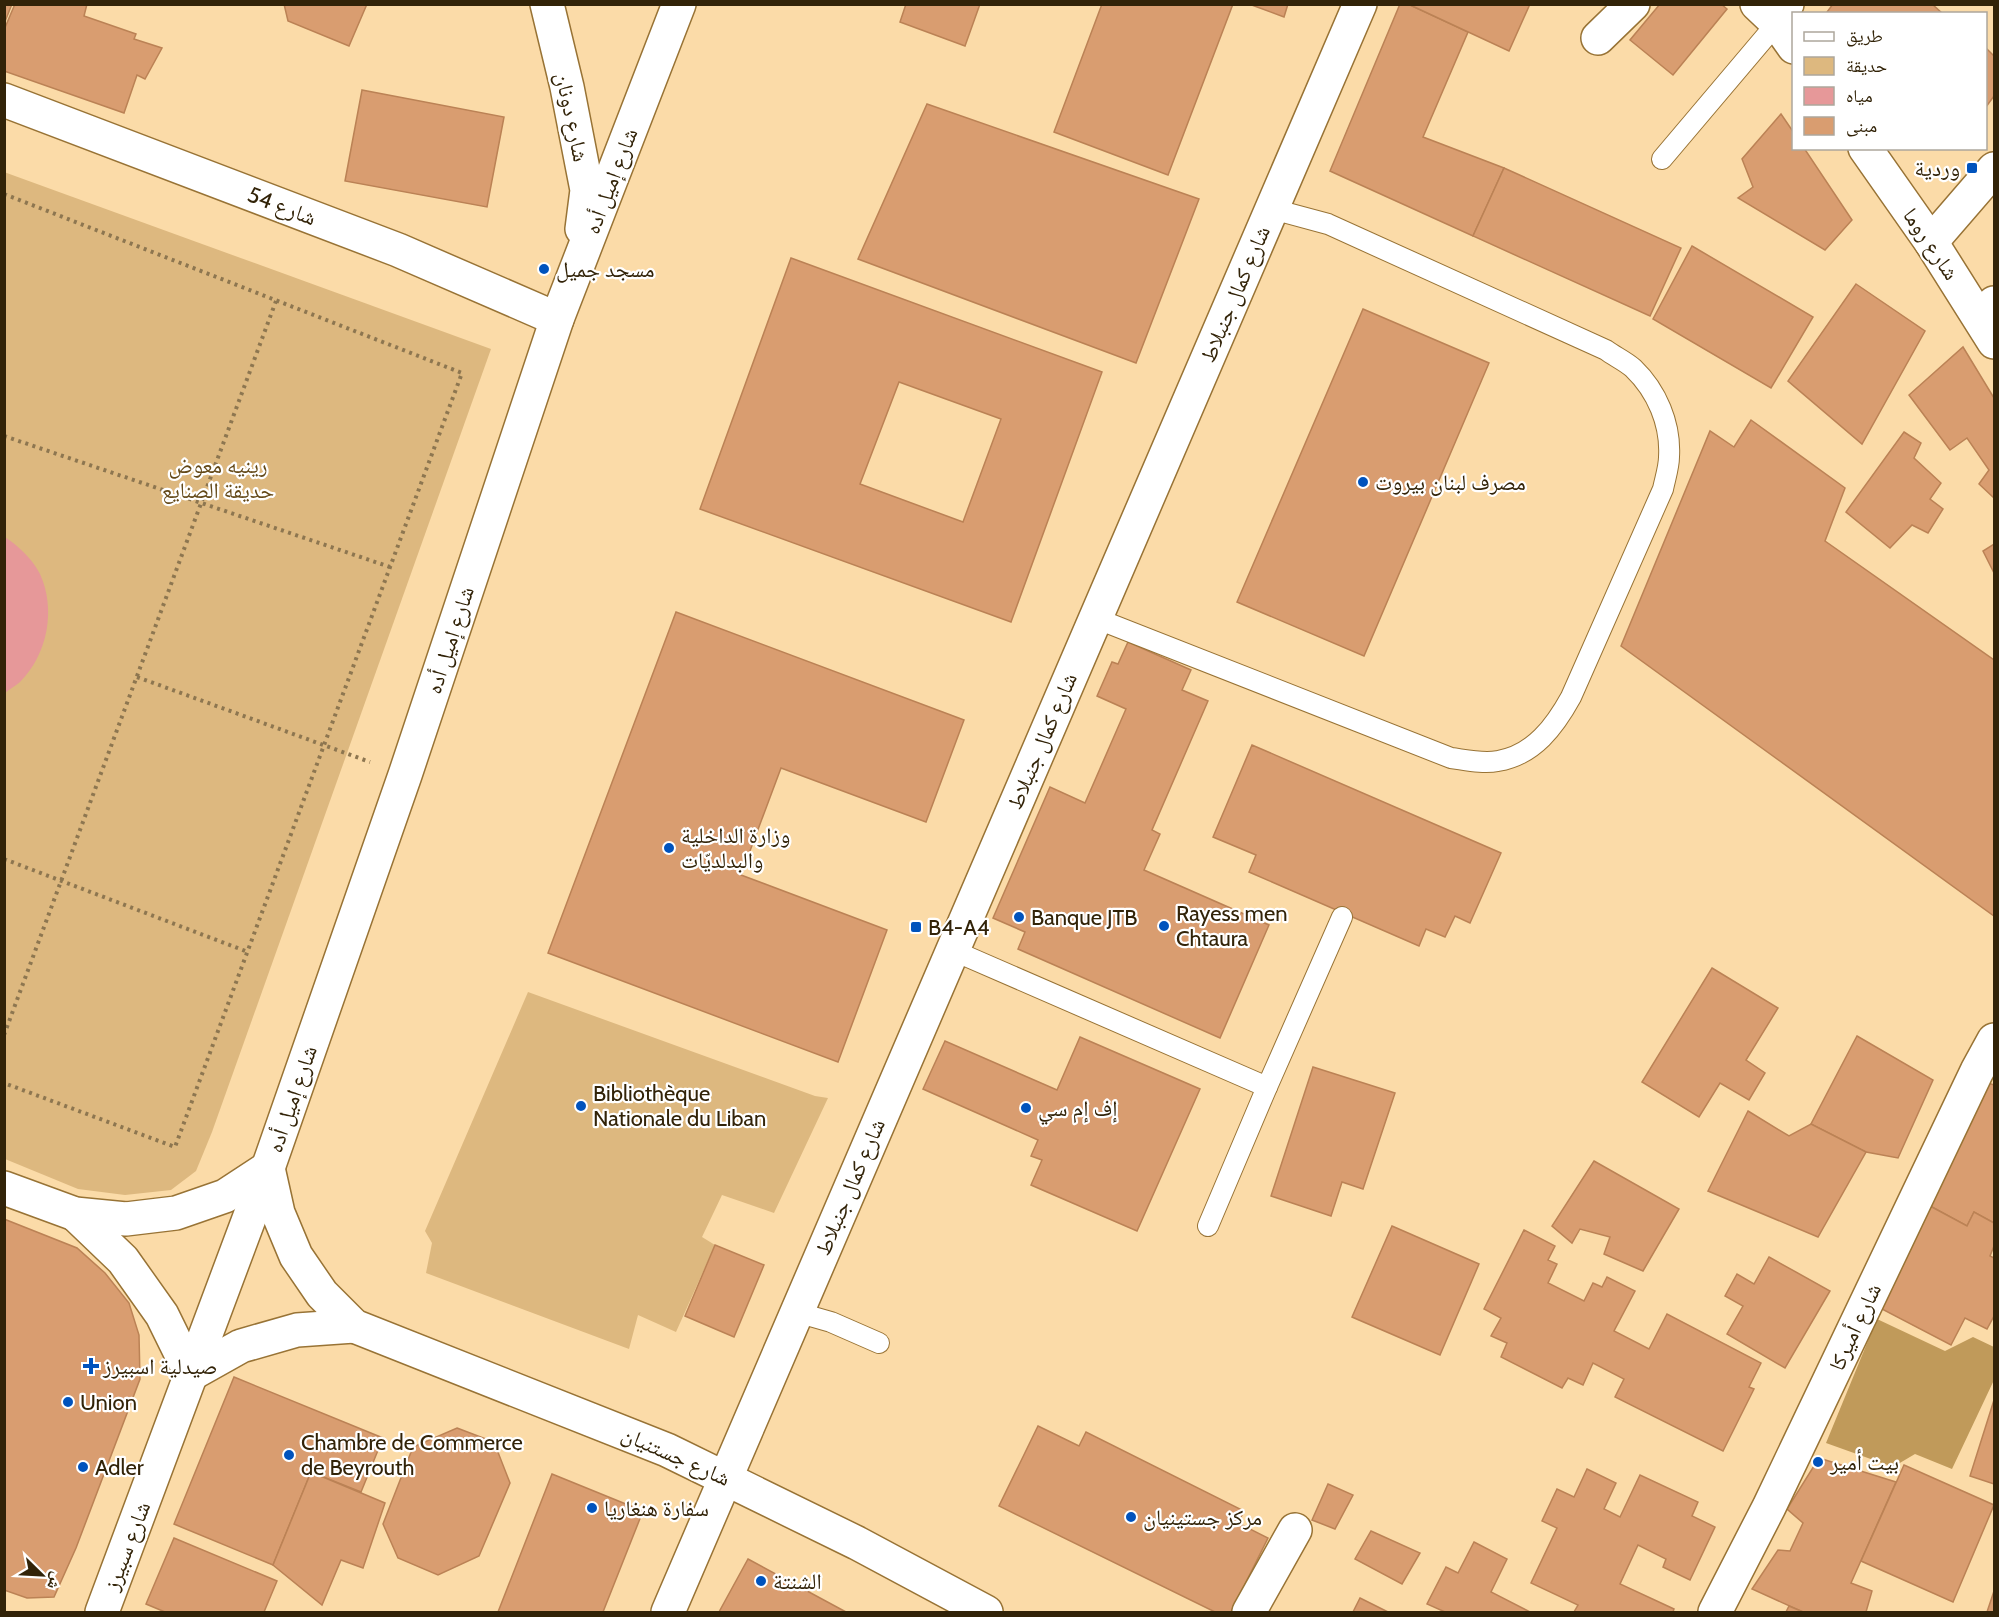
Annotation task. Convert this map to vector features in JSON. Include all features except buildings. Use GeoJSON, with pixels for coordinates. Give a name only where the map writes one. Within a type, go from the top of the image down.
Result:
{"type":"FeatureCollection","features":[{"type":"Feature","properties":{"kind":"street","name":"شارع دونان"},"geometry":{"type":"LineString","coordinates":[[547,4],[567,87],[587,190],[578,266]]}},
{"type":"Feature","properties":{"kind":"street","name":"شارع إميل أده"},"geometry":{"type":"LineString","coordinates":[[228,1277],[405,775],[557,319],[679,4]]}},
{"type":"Feature","properties":{"kind":"street","name":"شارع كمال جنبلاط"},"geometry":{"type":"LineString","coordinates":[[668,1612],[1360,4]]}},
{"type":"Feature","properties":{"kind":"street"},"geometry":{"type":"LineString","coordinates":[[1598,38],[1633,4]]}},
{"type":"Feature","properties":{"kind":"street","name":"شارع 54"},"geometry":{"type":"LineString","coordinates":[[4,100],[398,250],[557,319]]}},
{"type":"Feature","properties":{"kind":"street","name":"شارع روما"},"geometry":{"type":"LineString","coordinates":[[1866,150],[1990,321]]}},
{"type":"Feature","properties":{"kind":"street"},"geometry":{"type":"LineString","coordinates":[[1931,242],[1995,169]]}},
{"type":"Feature","properties":{"kind":"street"},"geometry":{"type":"LineString","coordinates":[[1898,196],[1928,205],[1963,206]]}},
{"type":"Feature","properties":{"kind":"street","name":"شارع أميركا"},"geometry":{"type":"LineString","coordinates":[[1715,1612],[1769,1507],[1977,1071],[1995,1040]]}},
{"type":"Feature","properties":{"kind":"street"},"geometry":{"type":"LineString","coordinates":[[4,1188],[75,1214],[126,1219],[176,1213],[225,1196],[268,1168]]}},
{"type":"Feature","properties":{"kind":"street","name":"شارع جستنيان"},"geometry":{"type":"LineString","coordinates":[[268,1168],[278,1214],[296,1256],[322,1294],[354,1326],[667,1450],[858,1543],[986,1612]]}},
{"type":"Feature","properties":{"kind":"street"},"geometry":{"type":"LineString","coordinates":[[75,1214],[123,1260],[162,1315],[191,1374]]}},
{"type":"Feature","properties":{"kind":"street","name":"شارع سبيرز"},"geometry":{"type":"LineString","coordinates":[[102,1612],[228,1277]]}},
{"type":"Feature","properties":{"kind":"street","name":"شارع جستنيان"},"geometry":{"type":"LineString","coordinates":[[191,1374],[241,1346],[297,1330],[354,1326]]}},
{"type":"Feature","properties":{"kind":"street"},"geometry":{"type":"LineString","coordinates":[[1249,1612],[1295,1530]]}},
{"type":"Feature","properties":{"kind":"lane"},"geometry":{"type":"LineString","coordinates":[[1662,159],[1779,20]]}},
{"type":"Feature","properties":{"kind":"lane"},"geometry":{"type":"LineString","coordinates":[[1095,618],[1451,758],[1498,761],[1517,755],[1534,745],[1558,720],[1663,489],[1669,457],[1668,434],[1662,409],[1651,390],[1632,368],[1606,350],[1328,224],[1272,209]]}},
{"type":"Feature","properties":{"kind":"lane"},"geometry":{"type":"LineString","coordinates":[[1208,1226],[1342,917]]}},
{"type":"Feature","properties":{"kind":"lane"},"geometry":{"type":"LineString","coordinates":[[952,950],[1267,1087]]}},
{"type":"Feature","properties":{"kind":"lane"},"geometry":{"type":"LineString","coordinates":[[796,1312],[831,1322],[879,1343]]}},
{"type":"Feature","properties":{"kind":"path"},"geometry":{"type":"LineString","coordinates":[[4,194],[462,373],[175,1147],[4,1083]]}},
{"type":"Feature","properties":{"kind":"path"},"geometry":{"type":"LineString","coordinates":[[4,1035],[276,301]]}},
{"type":"Feature","properties":{"kind":"path"},"geometry":{"type":"LineString","coordinates":[[4,436],[390,567]]}},
{"type":"Feature","properties":{"kind":"path"},"geometry":{"type":"LineString","coordinates":[[137,677],[405,775]]}},
{"type":"Feature","properties":{"kind":"path"},"geometry":{"type":"LineString","coordinates":[[4,859],[248,952]]}},
{"type":"Feature","properties":{"kind":"green space","name":"رينيه معوض حديقة الصنايع"},"geometry":{"type":"Polygon","coordinates":[[[4,172],[491,349],[212,1132],[196,1171],[171,1190],[125,1195],[78,1189],[5,1159],[4,172]]]}},
{"type":"Feature","properties":{"kind":"green space"},"geometry":{"type":"Polygon","coordinates":[[[528,992],[815,1096],[828,1098],[774,1213],[722,1195],[702,1237],[715,1245],[676,1332],[638,1315],[629,1349],[426,1273],[432,1243],[425,1231],[528,992]]]}},
{"type":"Feature","properties":{"kind":"shaded area"},"geometry":{"type":"Polygon","coordinates":[[[1877,1319],[1945,1351],[1973,1337],[1994,1347],[1994,1380],[1952,1469],[1915,1454],[1893,1467],[1826,1443],[1877,1319]]]}},
{"type":"Feature","properties":{"kind":"water"},"geometry":{"type":"Polygon","coordinates":[[[5,537],[24,553],[40,574],[48,602],[48,616],[43,645],[30,671],[5,693],[5,537]]]}},
{"type":"Feature","properties":{"kind":"place","name":"وردية"},"geometry":{"type":"Point","coordinates":[1972,168]}},
{"type":"Feature","properties":{"kind":"place","name":"مسجد جميل"},"geometry":{"type":"Point","coordinates":[544,269]}},
{"type":"Feature","properties":{"kind":"place","name":"مصرف لبنان بيروت"},"geometry":{"type":"Point","coordinates":[1363,482]}},
{"type":"Feature","properties":{"kind":"place","name":"وزارة الداخلية والبدلديّات"},"geometry":{"type":"Point","coordinates":[669,848]}},
{"type":"Feature","properties":{"kind":"place","name":"Banque JTB"},"geometry":{"type":"Point","coordinates":[1019,917]}},
{"type":"Feature","properties":{"kind":"place","name":"Rayess men Chtaura"},"geometry":{"type":"Point","coordinates":[1164,926]}},
{"type":"Feature","properties":{"kind":"place","name":"B4-A4"},"geometry":{"type":"Point","coordinates":[916,927]}},
{"type":"Feature","properties":{"kind":"place","name":"Bibliothèque Nationale du Liban"},"geometry":{"type":"Point","coordinates":[581,1106]}},
{"type":"Feature","properties":{"kind":"place","name":"إف إم سي"},"geometry":{"type":"Point","coordinates":[1026,1108]}},
{"type":"Feature","properties":{"kind":"place","name":"صيدلية اسبيرز"},"geometry":{"type":"Point","coordinates":[91,1366]}},
{"type":"Feature","properties":{"kind":"place","name":"Union"},"geometry":{"type":"Point","coordinates":[68,1402]}},
{"type":"Feature","properties":{"kind":"place","name":"Chambre de Commerce de Beyrouth"},"geometry":{"type":"Point","coordinates":[289,1455]}},
{"type":"Feature","properties":{"kind":"place","name":"بيت أمير"},"geometry":{"type":"Point","coordinates":[1818,1462]}},
{"type":"Feature","properties":{"kind":"place","name":"Adler"},"geometry":{"type":"Point","coordinates":[83,1467]}},
{"type":"Feature","properties":{"kind":"place","name":"سفارة هنغاريا"},"geometry":{"type":"Point","coordinates":[592,1508]}},
{"type":"Feature","properties":{"kind":"place","name":"مركز جستينيان"},"geometry":{"type":"Point","coordinates":[1131,1517]}},
{"type":"Feature","properties":{"kind":"place","name":"الشنتة"},"geometry":{"type":"Point","coordinates":[761,1581]}}]}
